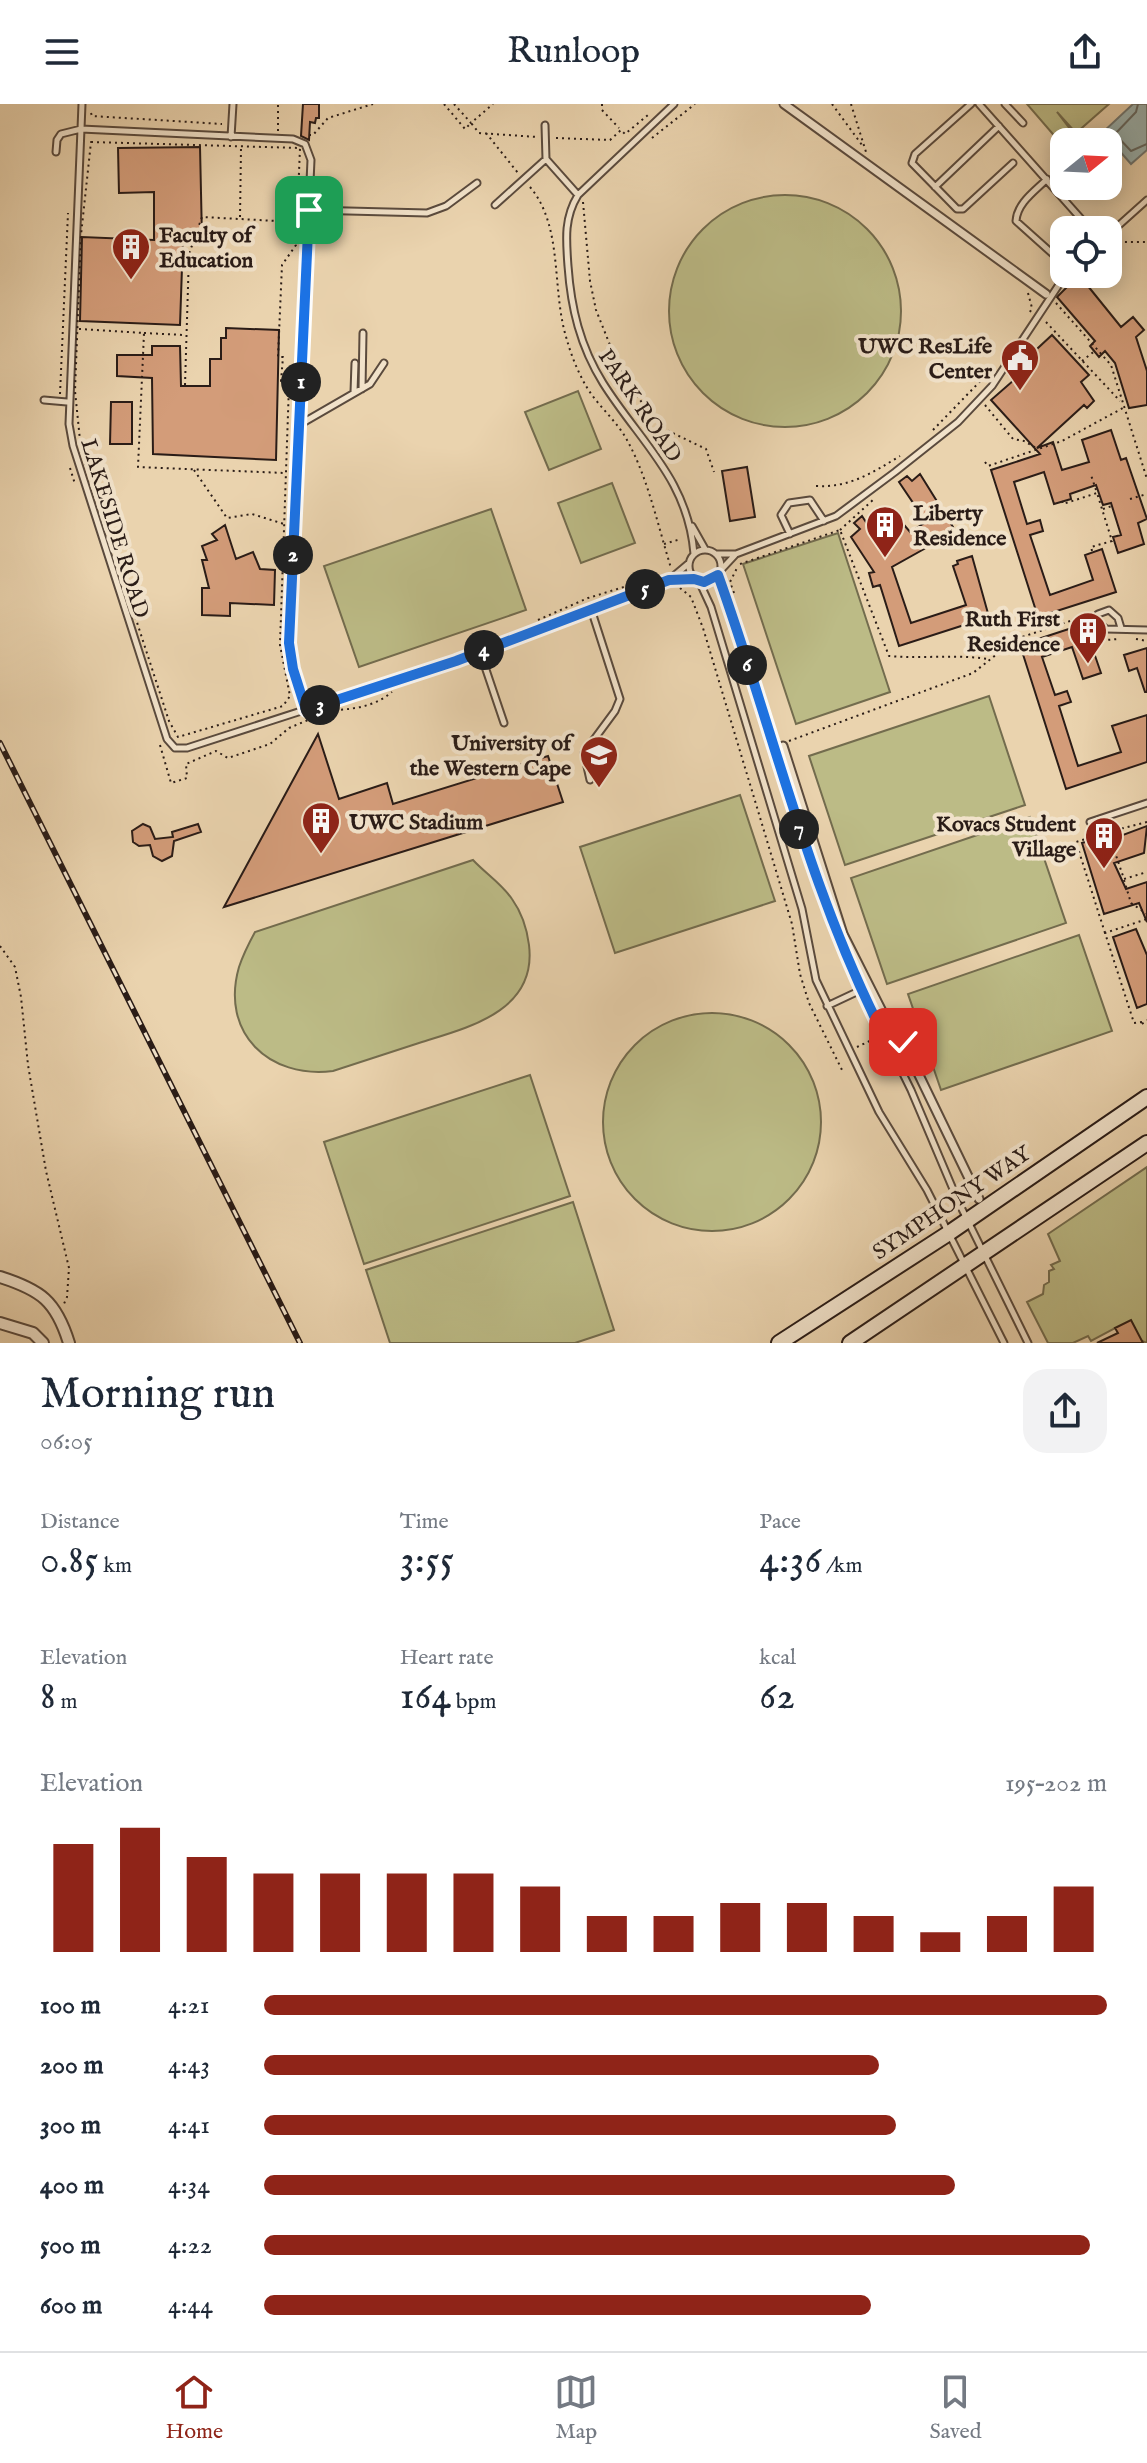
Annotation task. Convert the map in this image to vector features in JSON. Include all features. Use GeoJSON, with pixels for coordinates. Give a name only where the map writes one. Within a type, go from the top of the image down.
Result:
{"type":"FeatureCollection","features":[{"type":"Feature","properties":{"kind":"main road","name":"SYMPHONY WAY"},"geometry":{"type":"LineString","coordinates":[[779,1343],[949,1233],[1147,1097]]}},
{"type":"Feature","properties":{"kind":"main road"},"geometry":{"type":"LineString","coordinates":[[850,1343],[1147,1143]]}},
{"type":"Feature","properties":{"kind":"street"},"geometry":{"type":"LineString","coordinates":[[784,104],[1046,294]]}},
{"type":"Feature","properties":{"kind":"street"},"geometry":{"type":"LineString","coordinates":[[783,746],[843,934],[899,1045],[903,1042],[979,1199]]}},
{"type":"Feature","properties":{"kind":"street"},"geometry":{"type":"LineString","coordinates":[[0,1277],[26,1285],[41,1294],[58,1315],[69,1343]]}},
{"type":"Feature","properties":{"kind":"street"},"geometry":{"type":"LineString","coordinates":[[0,1323],[33,1333],[43,1343]]}},
{"type":"Feature","properties":{"kind":"lane","name":"LAKESIDE ROAD"},"geometry":{"type":"LineString","coordinates":[[82,104],[64,402],[73,446],[167,739],[175,748],[187,748],[306,710]]}},
{"type":"Feature","properties":{"kind":"lane"},"geometry":{"type":"LineString","coordinates":[[231,137],[233,104]]}},
{"type":"Feature","properties":{"kind":"lane","name":"PARK ROAD"},"geometry":{"type":"LineString","coordinates":[[674,104],[578,195],[569,210],[566,240],[572,307],[578,331],[604,385],[677,487],[692,526],[706,550]]}},
{"type":"Feature","properties":{"kind":"lane"},"geometry":{"type":"LineString","coordinates":[[971,104],[915,154],[912,163],[957,209],[963,209],[1013,163]]}},
{"type":"Feature","properties":{"kind":"lane"},"geometry":{"type":"LineString","coordinates":[[979,104],[1079,216]]}},
{"type":"Feature","properties":{"kind":"lane"},"geometry":{"type":"LineString","coordinates":[[1005,104],[1023,123]]}},
{"type":"Feature","properties":{"kind":"lane"},"geometry":{"type":"LineString","coordinates":[[545,125],[546,159],[578,195]]}},
{"type":"Feature","properties":{"kind":"lane"},"geometry":{"type":"LineString","coordinates":[[935,187],[999,126]]}},
{"type":"Feature","properties":{"kind":"lane"},"geometry":{"type":"LineString","coordinates":[[56,152],[61,134],[81,129],[293,139],[305,144],[311,160],[289,643],[293,669],[306,710],[480,652],[673,578],[694,554],[706,550],[716,554],[736,554],[824,521],[852,507],[976,404],[1011,360],[1057,288]]}},
{"type":"Feature","properties":{"kind":"lane"},"geometry":{"type":"LineString","coordinates":[[495,205],[546,159]]}},
{"type":"Feature","properties":{"kind":"lane"},"geometry":{"type":"LineString","coordinates":[[1047,179],[1024,202],[1016,213],[1016,221],[1050,251]]}},
{"type":"Feature","properties":{"kind":"lane"},"geometry":{"type":"LineString","coordinates":[[309,210],[427,213],[446,206],[477,183]]}},
{"type":"Feature","properties":{"kind":"lane"},"geometry":{"type":"LineString","coordinates":[[1122,222],[1147,200]]}},
{"type":"Feature","properties":{"kind":"lane"},"geometry":{"type":"LineString","coordinates":[[362,390],[363,333]]}},
{"type":"Feature","properties":{"kind":"lane"},"geometry":{"type":"LineString","coordinates":[[353,393],[355,363]]}},
{"type":"Feature","properties":{"kind":"lane"},"geometry":{"type":"LineString","coordinates":[[299,425],[375,381],[384,363]]}},
{"type":"Feature","properties":{"kind":"lane"},"geometry":{"type":"LineString","coordinates":[[44,400],[64,402]]}},
{"type":"Feature","properties":{"kind":"lane"},"geometry":{"type":"LineString","coordinates":[[790,534],[781,515],[789,503],[810,500],[824,521]]}},
{"type":"Feature","properties":{"kind":"lane","name":"PARK ROAD"},"geometry":{"type":"LineString","coordinates":[[692,526],[694,554]]}},
{"type":"Feature","properties":{"kind":"lane"},"geometry":{"type":"LineString","coordinates":[[716,554],[818,888],[861,990],[967,1220],[1028,1343]]}},
{"type":"Feature","properties":{"kind":"lane"},"geometry":{"type":"LineString","coordinates":[[673,578],[710,582],[736,554]]}},
{"type":"Feature","properties":{"kind":"lane"},"geometry":{"type":"LineString","coordinates":[[688,564],[711,607],[802,909],[816,980],[879,1112],[927,1190],[1004,1343]]}},
{"type":"Feature","properties":{"kind":"lane"},"geometry":{"type":"LineString","coordinates":[[590,780],[584,753],[615,711],[620,699],[591,609]]}},
{"type":"Feature","properties":{"kind":"lane"},"geometry":{"type":"LineString","coordinates":[[1121,628],[1118,618],[1109,610],[1098,614],[1102,627],[1147,630]]}},
{"type":"Feature","properties":{"kind":"lane"},"geometry":{"type":"LineString","coordinates":[[480,652],[504,723]]}},
{"type":"Feature","properties":{"kind":"lane"},"geometry":{"type":"LineString","coordinates":[[1090,822],[1147,803]]}},
{"type":"Feature","properties":{"kind":"lane"},"geometry":{"type":"LineString","coordinates":[[827,1006],[861,990]]}},
{"type":"Feature","properties":{"kind":"path"},"geometry":{"type":"LineString","coordinates":[[277,138],[278,104]]}},
{"type":"Feature","properties":{"kind":"path"},"geometry":{"type":"LineString","coordinates":[[313,135],[328,118],[373,104]]}},
{"type":"Feature","properties":{"kind":"path"},"geometry":{"type":"LineString","coordinates":[[444,104],[465,129],[486,133],[610,140],[621,130]]}},
{"type":"Feature","properties":{"kind":"path"},"geometry":{"type":"LineString","coordinates":[[454,104],[477,131]]}},
{"type":"Feature","properties":{"kind":"path"},"geometry":{"type":"LineString","coordinates":[[465,129],[493,104]]}},
{"type":"Feature","properties":{"kind":"path"},"geometry":{"type":"LineString","coordinates":[[602,104],[602,110],[625,134],[650,114]]}},
{"type":"Feature","properties":{"kind":"path"},"geometry":{"type":"LineString","coordinates":[[832,104],[864,147]]}},
{"type":"Feature","properties":{"kind":"path"},"geometry":{"type":"LineString","coordinates":[[851,104],[872,169]]}},
{"type":"Feature","properties":{"kind":"path"},"geometry":{"type":"LineString","coordinates":[[90,109],[92,116],[223,124],[224,114]]}},
{"type":"Feature","properties":{"kind":"path"},"geometry":{"type":"LineString","coordinates":[[486,133],[542,201],[552,241],[558,304],[567,342],[586,386],[626,436],[638,461],[673,578],[678,587],[691,597],[703,628],[792,924],[800,974],[809,1003],[842,1070]]}},
{"type":"Feature","properties":{"kind":"path"},"geometry":{"type":"LineString","coordinates":[[91,142],[241,147],[300,148],[296,245],[282,265],[278,357],[283,357],[281,381],[289,385],[280,645],[290,696],[283,706],[178,737],[169,721],[81,450],[75,391],[81,235],[91,142]]}},
{"type":"Feature","properties":{"kind":"path"},"geometry":{"type":"LineString","coordinates":[[240,218],[241,147]]}},
{"type":"Feature","properties":{"kind":"path"},"geometry":{"type":"LineString","coordinates":[[583,202],[590,281],[596,310],[618,365],[656,425],[706,449],[714,472]]}},
{"type":"Feature","properties":{"kind":"path"},"geometry":{"type":"LineString","coordinates":[[64,402],[69,204]]}},
{"type":"Feature","properties":{"kind":"path"},"geometry":{"type":"LineString","coordinates":[[185,385],[189,254],[202,217],[297,222]]}},
{"type":"Feature","properties":{"kind":"path"},"geometry":{"type":"LineString","coordinates":[[1122,242],[1147,242]]}},
{"type":"Feature","properties":{"kind":"path"},"geometry":{"type":"LineString","coordinates":[[1024,281],[1032,308],[1025,320]]}},
{"type":"Feature","properties":{"kind":"path"},"geometry":{"type":"LineString","coordinates":[[1055,302],[1111,365],[1147,479]]}},
{"type":"Feature","properties":{"kind":"path"},"geometry":{"type":"LineString","coordinates":[[1045,321],[1115,400],[1123,402]]}},
{"type":"Feature","properties":{"kind":"path"},"geometry":{"type":"LineString","coordinates":[[78,329],[185,335]]}},
{"type":"Feature","properties":{"kind":"path"},"geometry":{"type":"LineString","coordinates":[[144,333],[138,467],[285,473]]}},
{"type":"Feature","properties":{"kind":"path"},"geometry":{"type":"LineString","coordinates":[[1082,362],[1096,349]]}},
{"type":"Feature","properties":{"kind":"path"},"geometry":{"type":"LineString","coordinates":[[930,433],[996,365]]}},
{"type":"Feature","properties":{"kind":"path"},"geometry":{"type":"LineString","coordinates":[[984,404],[1013,439],[1037,449]]}},
{"type":"Feature","properties":{"kind":"path"},"geometry":{"type":"LineString","coordinates":[[985,462],[988,466],[1062,441],[1124,407]]}},
{"type":"Feature","properties":{"kind":"path"},"geometry":{"type":"LineString","coordinates":[[133,428],[139,429]]}},
{"type":"Feature","properties":{"kind":"path"},"geometry":{"type":"LineString","coordinates":[[816,486],[836,487],[858,480],[909,450]]}},
{"type":"Feature","properties":{"kind":"path"},"geometry":{"type":"LineString","coordinates":[[67,456],[78,493]]}},
{"type":"Feature","properties":{"kind":"path"},"geometry":{"type":"LineString","coordinates":[[193,469],[227,518],[252,514],[284,524]]}},
{"type":"Feature","properties":{"kind":"path"},"geometry":{"type":"LineString","coordinates":[[1091,475],[1112,541],[1091,547],[1092,551]]}},
{"type":"Feature","properties":{"kind":"path"},"geometry":{"type":"LineString","coordinates":[[1062,501],[1063,504],[1097,493]]}},
{"type":"Feature","properties":{"kind":"path"},"geometry":{"type":"LineString","coordinates":[[1130,499],[1147,494]]}},
{"type":"Feature","properties":{"kind":"path"},"geometry":{"type":"LineString","coordinates":[[1102,509],[1112,506]]}},
{"type":"Feature","properties":{"kind":"path"},"geometry":{"type":"LineString","coordinates":[[739,564],[840,530],[889,656],[956,655],[990,660]]}},
{"type":"Feature","properties":{"kind":"path"},"geometry":{"type":"LineString","coordinates":[[530,624],[588,598],[644,581]]}},
{"type":"Feature","properties":{"kind":"path"},"geometry":{"type":"LineString","coordinates":[[783,746],[788,741],[973,673],[1016,639],[1085,616],[1094,635],[1106,640],[1118,639]]}},
{"type":"Feature","properties":{"kind":"path"},"geometry":{"type":"LineString","coordinates":[[1130,638],[1147,641]]}},
{"type":"Feature","properties":{"kind":"path"},"geometry":{"type":"LineString","coordinates":[[308,687],[323,695]]}},
{"type":"Feature","properties":{"kind":"path"},"geometry":{"type":"LineString","coordinates":[[156,734],[171,783],[187,778],[186,764],[193,759],[216,751],[228,758],[270,744],[289,728],[333,710],[357,709]]}},
{"type":"Feature","properties":{"kind":"path"},"geometry":{"type":"LineString","coordinates":[[1147,822],[1076,842],[1134,1023],[1147,1020]]}},
{"type":"Feature","properties":{"kind":"path"},"geometry":{"type":"LineString","coordinates":[[1105,933],[1147,917],[1131,903],[1108,832]]}},
{"type":"Feature","properties":{"kind":"path"},"geometry":{"type":"LineString","coordinates":[[1124,879],[1147,872]]}},
{"type":"Feature","properties":{"kind":"path"},"geometry":{"type":"LineString","coordinates":[[0,946],[15,967],[46,1171],[69,1268],[67,1297],[58,1315]]}},
{"type":"Feature","properties":{"kind":"path"},"geometry":{"type":"LineString","coordinates":[[849,1051],[883,1034]]}},
{"type":"Feature","properties":{"kind":"shaded area"},"geometry":{"type":"Polygon","coordinates":[[[1027,104],[1109,104],[1082,128],[1071,128],[1057,112],[1069,128],[1050,128],[1050,131],[1027,104]]]}},
{"type":"Feature","properties":{"kind":"shaded area"},"geometry":{"type":"Polygon","coordinates":[[[785,195],[829,204],[867,229],[892,267],[901,311],[892,355],[867,393],[829,418],[785,427],[741,418],[703,393],[678,355],[669,311],[678,267],[703,229],[741,204],[785,195]]]}},
{"type":"Feature","properties":{"kind":"shaded area"},"geometry":{"type":"Polygon","coordinates":[[[578,391],[601,449],[549,470],[525,412],[578,391]]]}},
{"type":"Feature","properties":{"kind":"shaded area"},"geometry":{"type":"Polygon","coordinates":[[[612,483],[635,543],[581,563],[558,503],[612,483]]]}},
{"type":"Feature","properties":{"kind":"shaded area"},"geometry":{"type":"Polygon","coordinates":[[[491,509],[526,610],[359,667],[324,566],[491,509]]]}},
{"type":"Feature","properties":{"kind":"shaded area"},"geometry":{"type":"Polygon","coordinates":[[[838,533],[890,692],[796,724],[743,564],[838,533]]]}},
{"type":"Feature","properties":{"kind":"shaded area"},"geometry":{"type":"Polygon","coordinates":[[[989,696],[1025,805],[845,865],[809,756],[989,696]]]}},
{"type":"Feature","properties":{"kind":"shaded area"},"geometry":{"type":"Polygon","coordinates":[[[740,795],[775,901],[615,953],[580,847],[740,795]]]}},
{"type":"Feature","properties":{"kind":"shaded area"},"geometry":{"type":"Polygon","coordinates":[[[1030,817],[1066,923],[887,984],[851,878],[1030,817]]]}},
{"type":"Feature","properties":{"kind":"shaded area"},"geometry":{"type":"Polygon","coordinates":[[[473,860],[508,894],[519,910],[525,927],[529,967],[523,985],[512,1000],[497,1012],[461,1030],[333,1071],[310,1072],[289,1067],[270,1059],[255,1047],[244,1031],[237,1012],[235,991],[239,967],[255,932],[473,860]]]}},
{"type":"Feature","properties":{"kind":"shaded area"},"geometry":{"type":"Polygon","coordinates":[[[1079,935],[1112,1031],[941,1090],[908,994],[1079,935]]]}},
{"type":"Feature","properties":{"kind":"shaded area"},"geometry":{"type":"Polygon","coordinates":[[[712,1013],[754,1021],[773,1031],[789,1045],[803,1061],[813,1080],[821,1122],[813,1164],[803,1183],[789,1199],[773,1213],[754,1223],[712,1231],[670,1223],[651,1213],[635,1199],[621,1183],[611,1164],[603,1122],[611,1080],[621,1061],[635,1045],[651,1031],[670,1021],[712,1013]]]}},
{"type":"Feature","properties":{"kind":"shaded area"},"geometry":{"type":"Polygon","coordinates":[[[530,1075],[570,1196],[364,1264],[324,1142],[530,1075]]]}},
{"type":"Feature","properties":{"kind":"shaded area"},"geometry":{"type":"Polygon","coordinates":[[[1147,1167],[1147,1343],[1115,1328],[1091,1341],[1088,1336],[1073,1343],[1048,1343],[1027,1302],[1043,1294],[1044,1285],[1049,1282],[1049,1271],[1054,1269],[1051,1265],[1060,1261],[1048,1234],[1147,1167]]]}},
{"type":"Feature","properties":{"kind":"shaded area"},"geometry":{"type":"Polygon","coordinates":[[[573,1202],[614,1330],[575,1343],[390,1343],[366,1270],[573,1202]]]}},
{"type":"Feature","properties":{"kind":"water"},"geometry":{"type":"Polygon","coordinates":[[[1133,104],[1147,104],[1147,150],[1131,164],[1122,154],[1122,128],[1107,128],[1133,104]]]}},
{"type":"Feature","properties":{"kind":"building"},"geometry":{"type":"Polygon","coordinates":[[[303,104],[319,104],[319,118],[315,123],[310,122],[309,140],[301,136],[303,104]]]}},
{"type":"Feature","properties":{"kind":"building"},"geometry":{"type":"Polygon","coordinates":[[[200,147],[202,238],[183,239],[180,325],[80,321],[82,237],[154,240],[154,192],[119,193],[118,148],[200,147]]]}},
{"type":"Feature","properties":{"kind":"building"},"geometry":{"type":"Polygon","coordinates":[[[1066,288],[1090,288],[1121,327],[1133,317],[1144,330],[1136,337],[1147,371],[1147,405],[1129,408],[1115,363],[1105,351],[1099,357],[1090,346],[1095,341],[1057,297],[1066,288]]]}},
{"type":"Feature","properties":{"kind":"building"},"geometry":{"type":"Polygon","coordinates":[[[226,328],[279,330],[276,460],[153,454],[152,378],[117,376],[117,355],[152,355],[152,346],[180,346],[181,386],[210,386],[210,359],[221,359],[221,338],[226,338],[226,328]]]}},
{"type":"Feature","properties":{"kind":"building"},"geometry":{"type":"Polygon","coordinates":[[[1052,335],[1089,375],[1081,382],[1094,401],[1087,408],[1084,405],[1037,448],[1053,442],[1062,470],[1089,462],[1082,440],[1111,430],[1121,460],[1126,458],[1147,519],[1138,523],[1144,544],[1118,553],[1113,537],[1121,535],[1111,503],[1103,505],[1096,485],[1070,494],[1071,499],[1054,504],[1044,472],[1014,482],[1027,524],[1040,520],[1043,531],[1030,535],[1050,595],[1093,580],[1085,555],[1102,549],[1116,592],[1038,617],[991,470],[1040,454],[991,400],[1014,380],[1009,375],[1052,335]]]}},
{"type":"Feature","properties":{"kind":"building"},"geometry":{"type":"Polygon","coordinates":[[[111,402],[132,402],[132,444],[110,444],[111,402]]]}},
{"type":"Feature","properties":{"kind":"building"},"geometry":{"type":"Polygon","coordinates":[[[747,467],[755,517],[730,521],[722,471],[747,467]]]}},
{"type":"Feature","properties":{"kind":"building","name":"Liberty Residence"},"geometry":{"type":"Polygon","coordinates":[[[920,474],[953,527],[933,544],[892,567],[911,623],[966,605],[953,566],[958,564],[957,561],[972,556],[989,617],[899,646],[880,585],[873,587],[869,573],[874,572],[851,537],[860,529],[854,523],[862,516],[882,547],[905,526],[910,532],[926,522],[899,482],[907,476],[912,481],[920,474]]]}},
{"type":"Feature","properties":{"kind":"building"},"geometry":{"type":"Polygon","coordinates":[[[225,525],[236,559],[253,552],[260,569],[275,570],[274,605],[230,603],[230,616],[202,615],[202,588],[209,588],[202,560],[207,560],[202,546],[217,540],[212,534],[225,525]]]}},
{"type":"Feature","properties":{"kind":"building"},"geometry":{"type":"Polygon","coordinates":[[[1084,624],[1101,673],[1083,679],[1072,647],[1042,657],[1055,695],[1067,691],[1071,702],[1059,706],[1078,766],[1121,752],[1112,726],[1147,715],[1147,762],[1066,789],[1020,645],[1084,624]]]}},
{"type":"Feature","properties":{"kind":"building","name":"Ruth First Residence"},"geometry":{"type":"Polygon","coordinates":[[[1147,648],[1145,692],[1137,668],[1129,671],[1124,655],[1147,648]]]}},
{"type":"Feature","properties":{"kind":"building","name":"UWC Stadium"},"geometry":{"type":"Polygon","coordinates":[[[318,734],[339,799],[387,783],[393,804],[548,756],[563,802],[224,907],[318,734]]]}},
{"type":"Feature","properties":{"kind":"building"},"geometry":{"type":"Polygon","coordinates":[[[143,824],[150,827],[155,839],[173,837],[172,832],[198,824],[201,832],[174,841],[172,856],[162,861],[153,856],[150,845],[139,846],[133,842],[132,831],[143,824]]]}},
{"type":"Feature","properties":{"kind":"building"},"geometry":{"type":"Polygon","coordinates":[[[1147,826],[1144,853],[1114,863],[1126,889],[1147,882],[1147,922],[1139,903],[1104,914],[1082,843],[1105,836],[1107,841],[1147,826]]]}},
{"type":"Feature","properties":{"kind":"building"},"geometry":{"type":"Polygon","coordinates":[[[1136,929],[1147,955],[1147,1004],[1137,1008],[1113,937],[1136,929]]]}},
{"type":"Feature","properties":{"kind":"building"},"geometry":{"type":"Polygon","coordinates":[[[1131,1320],[1143,1343],[1097,1343],[1118,1333],[1115,1328],[1131,1320]]]}},
{"type":"Feature","properties":{"kind":"railway"},"geometry":{"type":"LineString","coordinates":[[0,743],[300,1343]]}},
{"type":"Feature","properties":{"kind":"place","name":"Faculty of Education"},"geometry":{"type":"Point","coordinates":[131,281]}},
{"type":"Feature","properties":{"kind":"place","name":"UWC ResLife Center"},"geometry":{"type":"Point","coordinates":[1020,392]}},
{"type":"Feature","properties":{"kind":"place","name":"Liberty Residence"},"geometry":{"type":"Point","coordinates":[885,559]}},
{"type":"Feature","properties":{"kind":"place","name":"Ruth First Residence"},"geometry":{"type":"Point","coordinates":[1088,665]}},
{"type":"Feature","properties":{"kind":"place","name":"University of the Western Cape"},"geometry":{"type":"Point","coordinates":[599,789]}},
{"type":"Feature","properties":{"kind":"place","name":"UWC Stadium"},"geometry":{"type":"Point","coordinates":[321,855]}},
{"type":"Feature","properties":{"kind":"place","name":"Kovacs Student Village"},"geometry":{"type":"Point","coordinates":[1104,870]}},
{"type":"Feature","properties":{"kind":"route"},"geometry":{"type":"LineString","coordinates":[[309,210],[289,643],[293,669],[306,710],[456,661],[669,580],[710,582],[718,575],[818,888],[842,950],[883,1034],[892,1030],[899,1045],[903,1042]]}}]}
